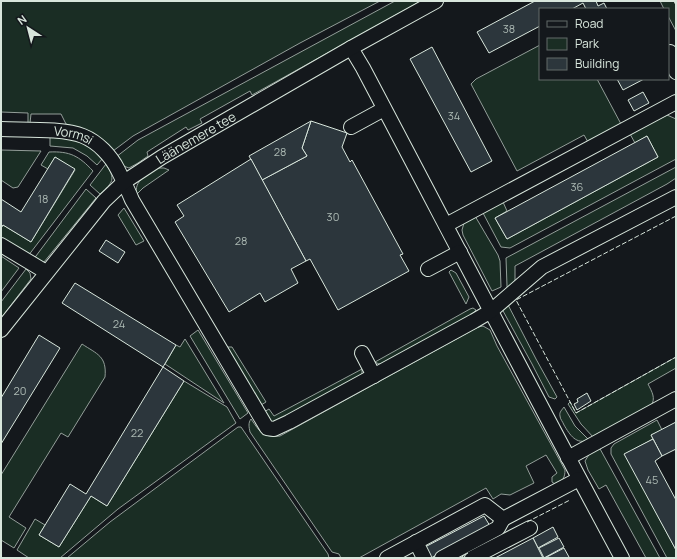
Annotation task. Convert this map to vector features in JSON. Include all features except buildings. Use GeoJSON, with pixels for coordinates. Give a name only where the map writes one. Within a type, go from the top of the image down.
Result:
{"type":"FeatureCollection","features":[{"type":"Feature","properties":{"kind":"street","name":"Läänemere tee"},"geometry":{"type":"LineString","coordinates":[[1,330],[104,201],[124,182],[162,157],[351,48],[436,1]]}},
{"type":"Feature","properties":{"kind":"street"},"geometry":{"type":"LineString","coordinates":[[351,48],[622,558]]}},
{"type":"Feature","properties":{"kind":"street"},"geometry":{"type":"LineString","coordinates":[[670,52],[676,72]]}},
{"type":"Feature","properties":{"kind":"street"},"geometry":{"type":"LineString","coordinates":[[446,225],[676,102]]}},
{"type":"Feature","properties":{"kind":"street"},"geometry":{"type":"LineString","coordinates":[[351,127],[384,109]]}},
{"type":"Feature","properties":{"kind":"street","name":"Vormsi"},"geometry":{"type":"LineString","coordinates":[[1,129],[64,131],[83,136],[96,144],[110,158],[118,169],[132,200],[267,428],[274,429],[289,422],[374,376]]}},
{"type":"Feature","properties":{"kind":"street"},"geometry":{"type":"LineString","coordinates":[[362,352],[374,376],[491,311],[542,267],[676,197]]}},
{"type":"Feature","properties":{"kind":"street"},"geometry":{"type":"LineString","coordinates":[[1,245],[46,272]]}},
{"type":"Feature","properties":{"kind":"street"},"geometry":{"type":"LineString","coordinates":[[428,269],[460,252]]}},
{"type":"Feature","properties":{"kind":"street"},"geometry":{"type":"LineString","coordinates":[[568,458],[676,399]]}},
{"type":"Feature","properties":{"kind":"street"},"geometry":{"type":"LineString","coordinates":[[442,558],[498,528],[503,519],[580,479]]}},
{"type":"Feature","properties":{"kind":"street"},"geometry":{"type":"LineString","coordinates":[[387,558],[485,505],[503,519]]}},
{"type":"Feature","properties":{"kind":"street"},"geometry":{"type":"LineString","coordinates":[[472,558],[530,528]]}},
{"type":"Feature","properties":{"kind":"street"},"geometry":{"type":"LineString","coordinates":[[416,542],[424,558]]}},
{"type":"Feature","properties":{"kind":"green space"},"geometry":{"type":"Polygon","coordinates":[[[1,1],[380,1],[300,43],[133,136],[113,151],[91,134],[80,128],[66,124],[61,114],[31,114],[30,123],[28,123],[28,113],[1,112],[1,1]]]}},
{"type":"Feature","properties":{"kind":"green space"},"geometry":{"type":"Polygon","coordinates":[[[395,1],[421,1],[252,95],[250,91],[200,119],[202,123],[188,130],[186,127],[147,152],[148,156],[129,168],[121,165],[116,157],[138,140],[395,1]]]}},
{"type":"Feature","properties":{"kind":"green space"},"geometry":{"type":"Polygon","coordinates":[[[660,1],[674,1],[676,5],[676,31],[669,18],[669,8],[664,8],[660,1]]]}},
{"type":"Feature","properties":{"kind":"green space"},"geometry":{"type":"Polygon","coordinates":[[[539,46],[539,80],[598,80],[621,124],[588,142],[584,135],[517,171],[471,84],[476,79],[539,46]]]}},
{"type":"Feature","properties":{"kind":"green space"},"geometry":{"type":"Polygon","coordinates":[[[667,115],[676,119],[676,159],[510,248],[501,247],[483,213],[503,202],[507,211],[495,218],[507,239],[658,157],[647,136],[635,143],[630,134],[667,115]]]}},
{"type":"Feature","properties":{"kind":"green space"},"geometry":{"type":"Polygon","coordinates":[[[50,137],[66,138],[85,144],[103,158],[97,165],[87,156],[73,148],[50,146],[50,137]]]}},
{"type":"Feature","properties":{"kind":"green space"},"geometry":{"type":"Polygon","coordinates":[[[1,150],[41,151],[18,187],[13,188],[1,180],[1,150]]]}},
{"type":"Feature","properties":{"kind":"green space"},"geometry":{"type":"Polygon","coordinates":[[[49,152],[63,152],[74,156],[93,171],[28,256],[1,239],[1,228],[3,225],[31,242],[75,170],[55,157],[48,169],[41,165],[49,152]]]}},
{"type":"Feature","properties":{"kind":"green space"},"geometry":{"type":"Polygon","coordinates":[[[106,164],[112,180],[100,194],[90,185],[106,164]]]}},
{"type":"Feature","properties":{"kind":"green space"},"geometry":{"type":"Polygon","coordinates":[[[676,167],[676,178],[667,184],[515,266],[515,283],[508,292],[506,258],[676,167]]]}},
{"type":"Feature","properties":{"kind":"green space"},"geometry":{"type":"Polygon","coordinates":[[[158,168],[169,170],[137,194],[137,185],[142,178],[158,168]]]}},
{"type":"Feature","properties":{"kind":"green space"},"geometry":{"type":"Polygon","coordinates":[[[86,189],[96,198],[44,262],[40,263],[33,260],[86,189]]]}},
{"type":"Feature","properties":{"kind":"green space"},"geometry":{"type":"Polygon","coordinates":[[[124,208],[144,241],[136,245],[118,215],[124,208]]]}},
{"type":"Feature","properties":{"kind":"green space"},"geometry":{"type":"Polygon","coordinates":[[[475,216],[500,261],[501,287],[492,291],[463,235],[462,230],[464,223],[475,216]]]}},
{"type":"Feature","properties":{"kind":"green space"},"geometry":{"type":"Polygon","coordinates":[[[1,256],[19,268],[1,292],[1,256]]]}},
{"type":"Feature","properties":{"kind":"green space"},"geometry":{"type":"Polygon","coordinates":[[[26,269],[30,273],[31,279],[1,318],[1,302],[26,269]]]}},
{"type":"Feature","properties":{"kind":"green space"},"geometry":{"type":"Polygon","coordinates":[[[451,270],[456,273],[469,297],[466,304],[449,272],[451,270]]]}},
{"type":"Feature","properties":{"kind":"green space"},"geometry":{"type":"Polygon","coordinates":[[[506,301],[557,397],[555,399],[549,397],[502,309],[506,301]]]}},
{"type":"Feature","properties":{"kind":"green space"},"geometry":{"type":"Polygon","coordinates":[[[473,308],[476,310],[472,315],[384,363],[379,364],[375,362],[470,309],[473,308]]]}},
{"type":"Feature","properties":{"kind":"green space"},"geometry":{"type":"Polygon","coordinates":[[[483,326],[490,330],[497,346],[565,470],[563,479],[555,484],[552,482],[552,477],[557,473],[546,455],[526,466],[534,483],[510,495],[501,494],[493,499],[486,488],[359,558],[341,558],[339,554],[332,552],[250,432],[249,425],[251,419],[262,433],[270,436],[280,436],[478,327],[483,326]]]}},
{"type":"Feature","properties":{"kind":"green space"},"geometry":{"type":"Polygon","coordinates":[[[198,330],[248,413],[240,419],[190,336],[198,330]]]}},
{"type":"Feature","properties":{"kind":"green space"},"geometry":{"type":"Polygon","coordinates":[[[185,339],[224,403],[165,364],[176,345],[180,347],[185,339]]]}},
{"type":"Feature","properties":{"kind":"green space"},"geometry":{"type":"Polygon","coordinates":[[[82,344],[100,356],[103,360],[105,377],[68,437],[61,433],[9,517],[26,528],[14,548],[1,540],[1,475],[82,344]]]}},
{"type":"Feature","properties":{"kind":"green space"},"geometry":{"type":"Polygon","coordinates":[[[228,347],[232,347],[266,402],[261,405],[226,351],[228,347]]]}},
{"type":"Feature","properties":{"kind":"green space"},"geometry":{"type":"Polygon","coordinates":[[[676,357],[676,368],[648,384],[653,398],[651,406],[594,438],[581,424],[568,404],[570,402],[576,413],[676,357]]]}},
{"type":"Feature","properties":{"kind":"green space"},"geometry":{"type":"Polygon","coordinates":[[[362,369],[362,375],[277,422],[271,422],[264,412],[269,409],[274,416],[362,369]]]}},
{"type":"Feature","properties":{"kind":"green space"},"geometry":{"type":"Polygon","coordinates":[[[184,381],[227,407],[236,423],[118,509],[60,558],[29,558],[17,550],[35,519],[45,525],[39,535],[59,547],[91,496],[107,506],[184,381]]]}},
{"type":"Feature","properties":{"kind":"green space"},"geometry":{"type":"Polygon","coordinates":[[[564,407],[575,426],[589,440],[577,440],[569,432],[560,417],[560,412],[564,407]]]}},
{"type":"Feature","properties":{"kind":"green space"},"geometry":{"type":"Polygon","coordinates":[[[657,420],[662,430],[651,435],[653,439],[625,454],[676,550],[676,558],[667,558],[611,454],[611,448],[614,444],[657,420]]]}},
{"type":"Feature","properties":{"kind":"green space"},"geometry":{"type":"Polygon","coordinates":[[[238,427],[241,427],[328,554],[329,558],[67,558],[110,522],[238,427]]]}},
{"type":"Feature","properties":{"kind":"green space"},"geometry":{"type":"Polygon","coordinates":[[[599,447],[660,558],[646,558],[606,485],[599,489],[588,470],[585,461],[590,453],[599,447]]]}},
{"type":"Feature","properties":{"kind":"fence"},"geometry":{"type":"LineString","coordinates":[[674,1],[676,5]]}},
{"type":"Feature","properties":{"kind":"fence"},"geometry":{"type":"LineString","coordinates":[[676,216],[516,300],[576,413],[676,357]]}},
{"type":"Feature","properties":{"kind":"fence"},"geometry":{"type":"LineString","coordinates":[[527,522],[570,500]]}},
{"type":"Feature","properties":{"kind":"fence"},"geometry":{"type":"LineString","coordinates":[[460,558],[468,553]]}}]}
